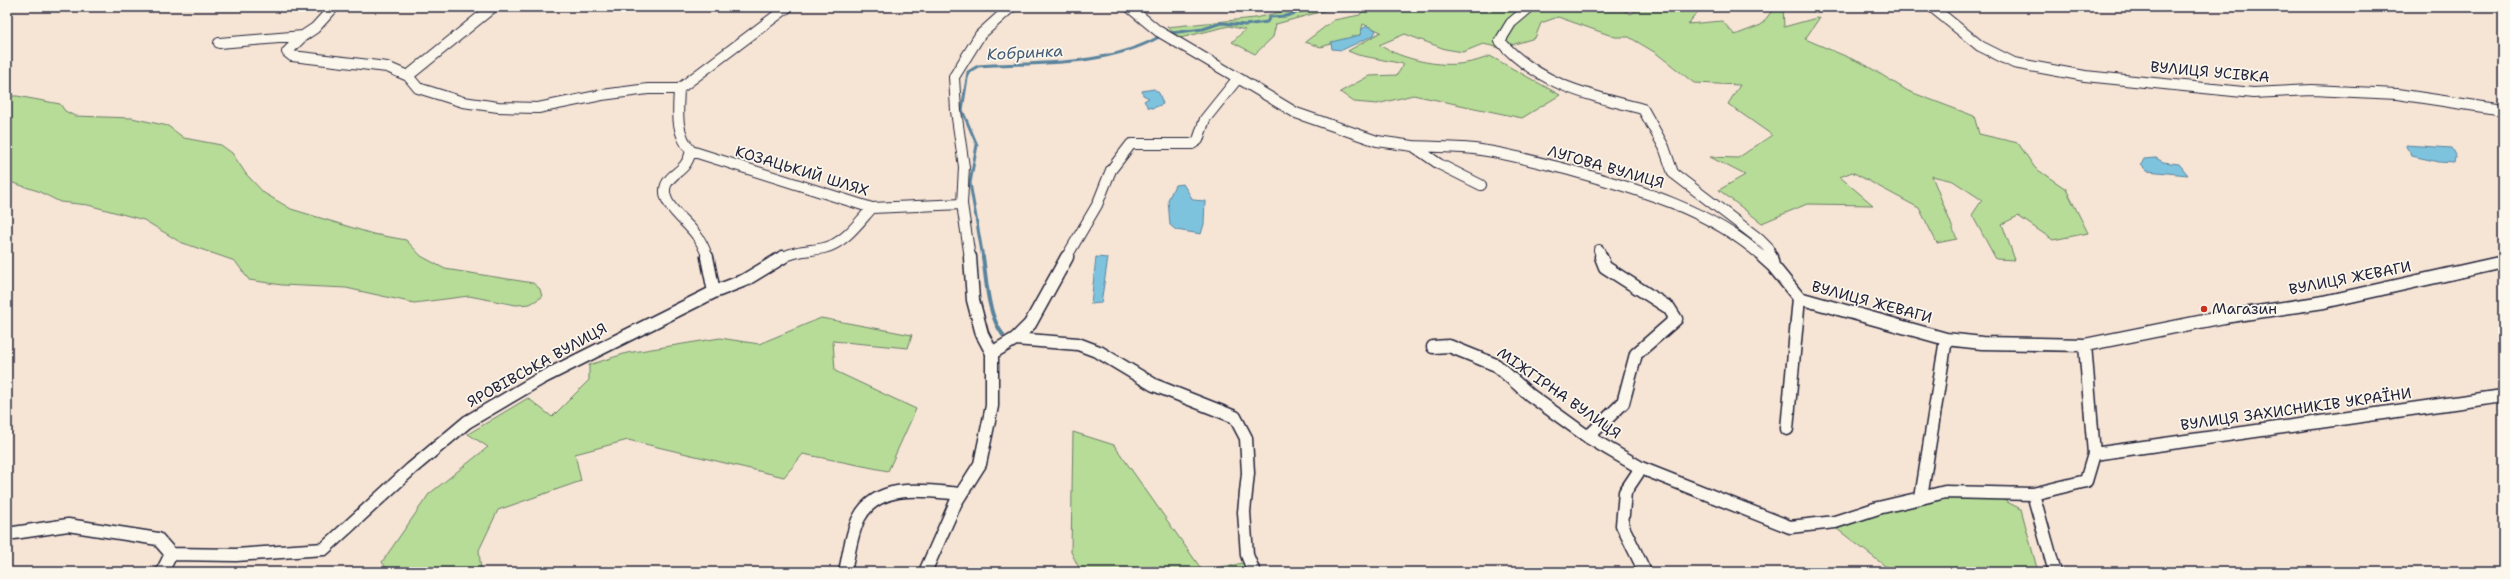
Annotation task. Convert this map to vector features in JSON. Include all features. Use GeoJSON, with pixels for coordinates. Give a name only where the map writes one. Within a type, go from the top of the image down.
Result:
{"type":"FeatureCollection","features":[{"type":"Feature","properties":{"kind":"street"},"geometry":{"type":"LineString","coordinates":[[334,7],[315,28],[303,36],[287,52],[292,56],[387,67],[408,76],[418,88],[463,102],[538,108],[602,95],[648,89],[679,89],[788,7]]}},
{"type":"Feature","properties":{"kind":"street"},"geometry":{"type":"LineString","coordinates":[[408,76],[493,7]]}},
{"type":"Feature","properties":{"kind":"street"},"geometry":{"type":"LineString","coordinates":[[926,572],[961,494],[980,464],[992,406],[992,353],[982,334],[973,300],[970,252],[962,204],[964,167],[956,111],[954,77],[980,35],[1011,7]]}},
{"type":"Feature","properties":{"kind":"street","name":"ЛУГОВА ВУЛИЦЯ"},"geometry":{"type":"LineString","coordinates":[[1129,7],[1158,31],[1296,113],[1377,141],[1413,146],[1463,148],[1526,159],[1594,177],[1671,201],[1733,235],[1773,266],[1799,298]]}},
{"type":"Feature","properties":{"kind":"street","name":"ЛУГОВА ВУЛИЦЯ"},"geometry":{"type":"LineString","coordinates":[[1530,7],[1511,23],[1500,42],[1511,56],[1530,71],[1552,82],[1643,109],[1664,147],[1673,173],[1758,238],[1769,249],[1773,266]]}},
{"type":"Feature","properties":{"kind":"street","name":"ВУЛИЦЯ УСІВКА"},"geometry":{"type":"LineString","coordinates":[[1932,7],[1980,46],[2014,63],[2085,76],[2253,93],[2312,90],[2397,94],[2503,110]]}},
{"type":"Feature","properties":{"kind":"street"},"geometry":{"type":"LineString","coordinates":[[219,43],[303,36]]}},
{"type":"Feature","properties":{"kind":"street"},"geometry":{"type":"LineString","coordinates":[[992,353],[1015,339],[1030,324],[1097,205],[1111,170],[1131,144],[1192,144],[1198,140],[1205,119],[1238,78]]}},
{"type":"Feature","properties":{"kind":"street"},"geometry":{"type":"LineString","coordinates":[[679,89],[678,127],[681,141],[691,151],[689,162],[685,170],[671,178],[665,189],[667,199],[698,236],[708,256],[712,269],[714,292]]}},
{"type":"Feature","properties":{"kind":"street","name":"ЛУГОВА ВУЛИЦЯ"},"geometry":{"type":"LineString","coordinates":[[1413,146],[1439,164],[1481,185]]}},
{"type":"Feature","properties":{"kind":"street","name":"КОЗАЦЬКИЙ ШЛЯХ"},"geometry":{"type":"LineString","coordinates":[[691,151],[872,208],[962,204]]}},
{"type":"Feature","properties":{"kind":"street","name":"ЯРОВІВСЬКА ВУЛИЦЯ"},"geometry":{"type":"LineString","coordinates":[[171,554],[236,555],[324,549],[411,469],[466,422],[540,379],[714,292],[745,280],[790,253],[826,248],[842,240],[872,208]]}},
{"type":"Feature","properties":{"kind":"street"},"geometry":{"type":"LineString","coordinates":[[1588,437],[1623,403],[1636,354],[1676,319],[1669,308],[1605,267],[1599,250]]}},
{"type":"Feature","properties":{"kind":"street","name":"ВУЛИЦЯ ЖЕВАГИ"},"geometry":{"type":"LineString","coordinates":[[1787,429],[1799,298],[1946,339],[1982,343],[2085,345],[2224,318],[2324,302],[2503,262]]}},
{"type":"Feature","properties":{"kind":"street"},"geometry":{"type":"LineString","coordinates":[[1015,339],[1078,344],[1099,352],[1154,385],[1235,417],[1246,438],[1248,473],[1244,512],[1247,555],[1254,572]]}},
{"type":"Feature","properties":{"kind":"street","name":"ВУЛИЦЯ ЖЕВАГИ"},"geometry":{"type":"LineString","coordinates":[[1921,498],[1946,339]]}},
{"type":"Feature","properties":{"kind":"street"},"geometry":{"type":"LineString","coordinates":[[1921,498],[1945,492],[2033,494],[2086,481],[2094,454],[2085,345]]}},
{"type":"Feature","properties":{"kind":"street","name":"МІЖГІРНА ВУЛИЦЯ"},"geometry":{"type":"LineString","coordinates":[[1433,347],[1449,346],[1496,365],[1530,395],[1588,437],[1641,468],[1790,527],[1835,522],[1878,508],[1921,498]]}},
{"type":"Feature","properties":{"kind":"street","name":"ВУЛИЦЯ ЗАХИСНИКІВ УКРАЇНИ"},"geometry":{"type":"LineString","coordinates":[[2094,454],[2503,396]]}},
{"type":"Feature","properties":{"kind":"street"},"geometry":{"type":"LineString","coordinates":[[1641,468],[1625,492],[1622,525],[1646,572]]}},
{"type":"Feature","properties":{"kind":"street"},"geometry":{"type":"LineString","coordinates":[[845,572],[860,516],[877,497],[898,490],[961,494]]}},
{"type":"Feature","properties":{"kind":"street"},"geometry":{"type":"LineString","coordinates":[[2033,494],[2055,572]]}},
{"type":"Feature","properties":{"kind":"street"},"geometry":{"type":"LineString","coordinates":[[7,534],[68,525],[158,539],[171,554],[162,572]]}},
{"type":"Feature","properties":{"kind":"green space"},"geometry":{"type":"Polygon","coordinates":[[[1287,7],[1338,7],[1276,24],[1273,37],[1255,54],[1232,42],[1245,30],[1229,26],[1180,38],[1167,27],[1255,18],[1285,11],[1287,7]]]}},
{"type":"Feature","properties":{"kind":"green space"},"geometry":{"type":"Polygon","coordinates":[[[1364,7],[1616,7],[1631,14],[1642,7],[1702,7],[1688,24],[1722,21],[1735,35],[1761,25],[1775,7],[1783,7],[1784,27],[1820,17],[1805,39],[1864,64],[1908,91],[1974,116],[1979,134],[2018,143],[2035,168],[2066,189],[2088,233],[2053,240],[2018,216],[2002,224],[2015,260],[1996,259],[1972,215],[1982,200],[1953,181],[1932,176],[1957,239],[1937,243],[1919,208],[1852,172],[1840,177],[1873,205],[1807,204],[1762,223],[1719,190],[1745,175],[1710,157],[1738,158],[1772,135],[1728,104],[1740,85],[1694,83],[1656,53],[1629,37],[1615,37],[1558,17],[1541,23],[1535,38],[1501,48],[1483,44],[1463,52],[1445,49],[1405,34],[1379,45],[1410,58],[1433,63],[1466,63],[1490,56],[1560,95],[1522,118],[1413,95],[1377,104],[1354,102],[1340,92],[1369,76],[1397,75],[1404,64],[1358,55],[1348,51],[1381,32],[1363,24],[1360,35],[1321,47],[1305,42],[1334,20],[1360,15],[1364,7]]]}},
{"type":"Feature","properties":{"kind":"green space"},"geometry":{"type":"Polygon","coordinates":[[[7,96],[17,96],[60,104],[65,111],[75,116],[132,118],[168,126],[184,138],[221,145],[232,153],[246,174],[264,193],[291,209],[373,234],[406,240],[421,256],[445,269],[533,283],[540,289],[542,297],[530,304],[516,305],[469,296],[414,303],[346,288],[282,285],[249,280],[235,261],[180,242],[144,220],[88,205],[60,202],[38,191],[7,181],[7,96]]]}},
{"type":"Feature","properties":{"kind":"green space"},"geometry":{"type":"Polygon","coordinates":[[[821,318],[912,335],[908,348],[833,341],[835,371],[916,409],[888,471],[803,454],[784,477],[628,440],[575,454],[581,481],[498,510],[479,550],[481,572],[389,572],[382,562],[429,494],[488,447],[468,434],[528,398],[552,417],[589,380],[589,365],[627,353],[720,338],[759,344],[821,318]]]}},
{"type":"Feature","properties":{"kind":"green space"},"geometry":{"type":"Polygon","coordinates":[[[1073,432],[1114,445],[1202,570],[1250,562],[1254,572],[1081,572],[1071,552],[1073,432]]]}},
{"type":"Feature","properties":{"kind":"green space"},"geometry":{"type":"Polygon","coordinates":[[[1995,496],[2021,509],[2038,572],[1893,572],[1837,529],[1895,507],[1945,498],[1995,496]]]}},
{"type":"Feature","properties":{"kind":"water"},"geometry":{"type":"Polygon","coordinates":[[[1367,26],[1376,30],[1374,35],[1342,50],[1332,49],[1331,42],[1360,35],[1362,29],[1367,26]]]}},
{"type":"Feature","properties":{"kind":"water"},"geometry":{"type":"Polygon","coordinates":[[[1154,89],[1159,93],[1163,104],[1153,108],[1148,107],[1144,101],[1149,98],[1143,95],[1142,91],[1154,89]]]}},
{"type":"Feature","properties":{"kind":"water"},"geometry":{"type":"Polygon","coordinates":[[[2405,145],[2452,148],[2456,155],[2454,163],[2439,162],[2412,156],[2405,145]]]}},
{"type":"Feature","properties":{"kind":"water"},"geometry":{"type":"Polygon","coordinates":[[[2156,158],[2163,162],[2179,164],[2188,175],[2147,171],[2141,165],[2144,159],[2156,158]]]}},
{"type":"Feature","properties":{"kind":"water"},"geometry":{"type":"Polygon","coordinates":[[[1183,184],[1193,200],[1205,201],[1204,224],[1201,234],[1176,230],[1170,225],[1168,200],[1175,185],[1183,184]]]}},
{"type":"Feature","properties":{"kind":"water"},"geometry":{"type":"Polygon","coordinates":[[[1096,257],[1108,258],[1101,303],[1091,304],[1096,257]]]}},
{"type":"Feature","properties":{"kind":"waterway","name":"Кобринка"},"geometry":{"type":"LineString","coordinates":[[1170,33],[1203,29],[1221,23],[1245,25],[1267,22],[1270,17],[1286,16],[1315,7]]}},
{"type":"Feature","properties":{"kind":"waterway","name":"Кобринка"},"geometry":{"type":"LineString","coordinates":[[983,258],[970,183],[977,145],[962,110],[968,72],[978,66],[1048,63],[1116,54],[1138,47],[1159,37]]}},
{"type":"Feature","properties":{"kind":"waterway","name":"Кобринка"},"geometry":{"type":"LineString","coordinates":[[983,257],[991,308],[1003,335]]}},
{"type":"Feature","properties":{"kind":"place","name":"Магазин"},"geometry":{"type":"Point","coordinates":[2204,309]}}]}
